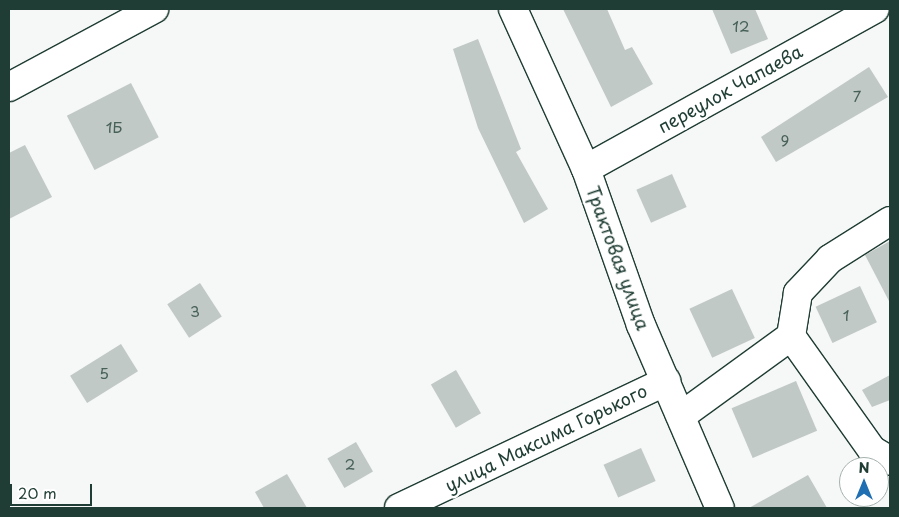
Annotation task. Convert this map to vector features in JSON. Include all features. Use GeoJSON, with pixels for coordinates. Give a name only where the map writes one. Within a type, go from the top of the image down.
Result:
{"type":"FeatureCollection","features":[{"type":"Feature","properties":{"kind":"street"},"geometry":{"type":"LineString","coordinates":[[9,87],[154,9]]}},
{"type":"Feature","properties":{"kind":"street","name":"Трактовая улица"},"geometry":{"type":"LineString","coordinates":[[512,9],[586,169],[666,381],[720,508]]}},
{"type":"Feature","properties":{"kind":"street","name":"переулок Чапаева"},"geometry":{"type":"LineString","coordinates":[[586,169],[875,9]]}},
{"type":"Feature","properties":{"kind":"street"},"geometry":{"type":"LineString","coordinates":[[890,221],[830,259],[798,293],[791,336],[872,450],[890,461]]}},
{"type":"Feature","properties":{"kind":"street"},"geometry":{"type":"LineString","coordinates":[[681,416],[791,336]]}},
{"type":"Feature","properties":{"kind":"street","name":"улица Максима Горького"},"geometry":{"type":"LineString","coordinates":[[400,508],[666,381]]}},
{"type":"Feature","properties":{"kind":"building"},"geometry":{"type":"Polygon","coordinates":[[[563,9],[607,9],[625,50],[632,47],[653,84],[611,107],[563,9]]]}},
{"type":"Feature","properties":{"kind":"building"},"geometry":{"type":"Polygon","coordinates":[[[712,9],[755,9],[768,39],[731,54],[712,9]]]}},
{"type":"Feature","properties":{"kind":"building"},"geometry":{"type":"Polygon","coordinates":[[[478,39],[521,149],[516,152],[548,209],[524,223],[478,128],[453,49],[478,39]]]}},
{"type":"Feature","properties":{"kind":"building"},"geometry":{"type":"Polygon","coordinates":[[[869,67],[888,97],[776,162],[761,137],[869,67]]]}},
{"type":"Feature","properties":{"kind":"building"},"geometry":{"type":"Polygon","coordinates":[[[131,83],[159,137],[95,170],[67,116],[131,83]]]}},
{"type":"Feature","properties":{"kind":"building"},"geometry":{"type":"Polygon","coordinates":[[[25,145],[52,197],[9,219],[9,153],[25,145]]]}},
{"type":"Feature","properties":{"kind":"building"},"geometry":{"type":"Polygon","coordinates":[[[672,174],[687,207],[651,223],[636,190],[672,174]]]}},
{"type":"Feature","properties":{"kind":"building"},"geometry":{"type":"Polygon","coordinates":[[[890,241],[890,303],[865,255],[890,241]]]}},
{"type":"Feature","properties":{"kind":"building"},"geometry":{"type":"Polygon","coordinates":[[[200,283],[222,317],[189,338],[167,304],[200,283]]]}},
{"type":"Feature","properties":{"kind":"building"},"geometry":{"type":"Polygon","coordinates":[[[860,286],[877,322],[832,343],[816,307],[860,286]]]}},
{"type":"Feature","properties":{"kind":"building"},"geometry":{"type":"Polygon","coordinates":[[[732,289],[755,338],[712,358],[689,309],[732,289]]]}},
{"type":"Feature","properties":{"kind":"building"},"geometry":{"type":"Polygon","coordinates":[[[121,344],[138,371],[87,403],[70,376],[121,344]]]}},
{"type":"Feature","properties":{"kind":"building"},"geometry":{"type":"Polygon","coordinates":[[[456,370],[481,413],[456,428],[431,384],[456,370]]]}},
{"type":"Feature","properties":{"kind":"building"},"geometry":{"type":"Polygon","coordinates":[[[890,375],[890,400],[872,407],[862,390],[890,375]]]}},
{"type":"Feature","properties":{"kind":"building"},"geometry":{"type":"Polygon","coordinates":[[[796,381],[817,431],[753,458],[732,408],[796,381]]]}},
{"type":"Feature","properties":{"kind":"building"},"geometry":{"type":"Polygon","coordinates":[[[356,442],[373,471],[344,488],[327,459],[356,442]]]}},
{"type":"Feature","properties":{"kind":"building"},"geometry":{"type":"Polygon","coordinates":[[[641,448],[656,481],[618,498],[604,465],[641,448]]]}},
{"type":"Feature","properties":{"kind":"building"},"geometry":{"type":"Polygon","coordinates":[[[287,474],[307,508],[264,508],[255,492],[287,474]]]}},
{"type":"Feature","properties":{"kind":"building"},"geometry":{"type":"Polygon","coordinates":[[[808,475],[827,508],[749,508],[808,475]]]}}]}
